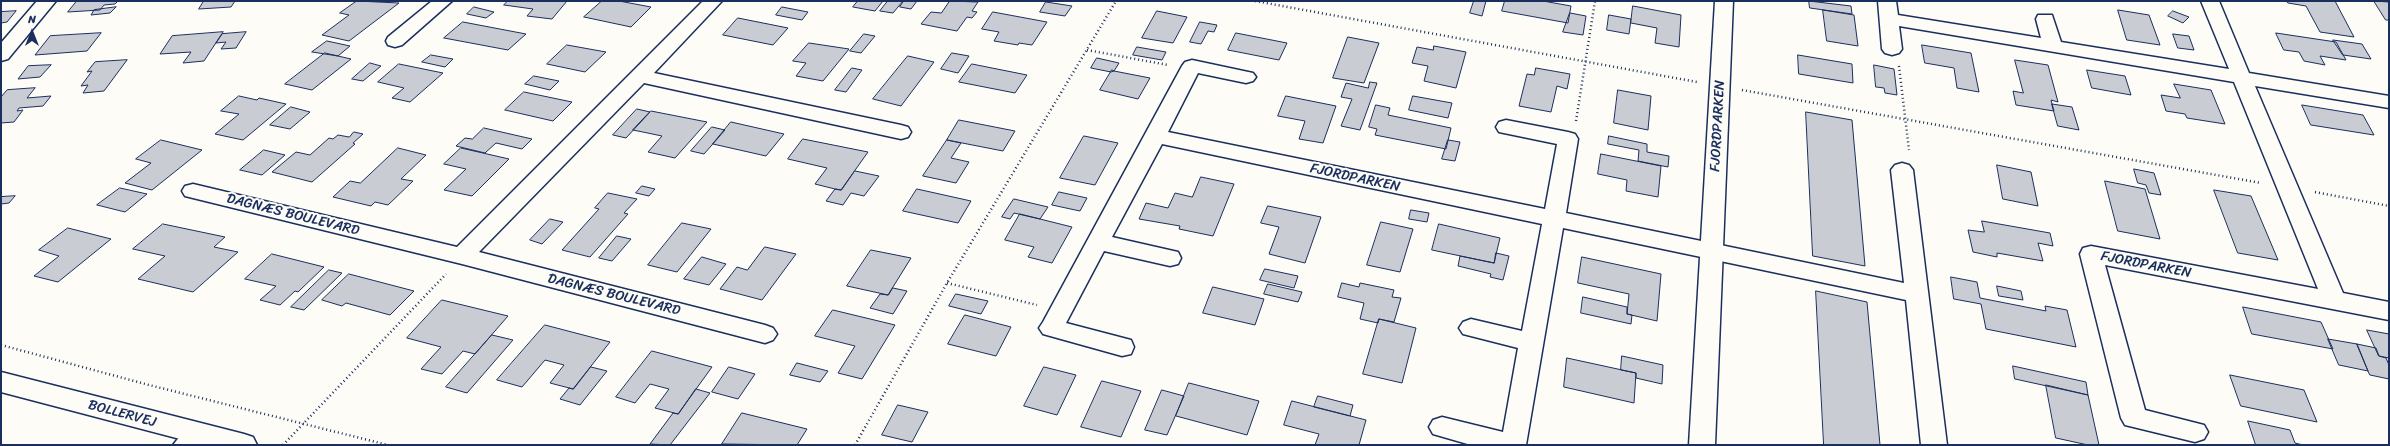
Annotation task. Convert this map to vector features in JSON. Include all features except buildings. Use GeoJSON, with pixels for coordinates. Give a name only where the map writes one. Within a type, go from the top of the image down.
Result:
{"type":"FeatureCollection","features":[{"type":"Feature","properties":{"kind":"street"},"geometry":{"type":"LineString","coordinates":[[1,55],[46,1]]}},
{"type":"Feature","properties":{"kind":"street"},"geometry":{"type":"LineString","coordinates":[[395,41],[443,1]]}},
{"type":"Feature","properties":{"kind":"street"},"geometry":{"type":"LineString","coordinates":[[462,256],[713,1]]}},
{"type":"Feature","properties":{"kind":"street","name":"FJORDPARKEN"},"geometry":{"type":"LineString","coordinates":[[1702,445],[1724,1]]}},
{"type":"Feature","properties":{"kind":"street"},"geometry":{"type":"LineString","coordinates":[[2210,1],[2334,300]]}},
{"type":"Feature","properties":{"kind":"street"},"geometry":{"type":"LineString","coordinates":[[1892,49],[1888,10],[2052,45],[2389,102]]}},
{"type":"Feature","properties":{"kind":"street"},"geometry":{"type":"LineString","coordinates":[[2045,19],[2052,45]]}},
{"type":"Feature","properties":{"kind":"street"},"geometry":{"type":"LineString","coordinates":[[1122,347],[1052,328],[1156,136],[1192,66],[1246,77]]}},
{"type":"Feature","properties":{"kind":"street"},"geometry":{"type":"LineString","coordinates":[[640,76],[901,132]]}},
{"type":"Feature","properties":{"kind":"street"},"geometry":{"type":"LineString","coordinates":[[1442,427],[1512,445],[1568,139],[1506,127]]}},
{"type":"Feature","properties":{"kind":"street","name":"FJORDPARKEN"},"geometry":{"type":"LineString","coordinates":[[1156,136],[1917,294]]}},
{"type":"Feature","properties":{"kind":"street"},"geometry":{"type":"LineString","coordinates":[[1902,170],[1934,445]]}},
{"type":"Feature","properties":{"kind":"street","name":"DAGNÆS BOULEVARD"},"geometry":{"type":"LineString","coordinates":[[193,191],[462,256],[764,334]]}},
{"type":"Feature","properties":{"kind":"street"},"geometry":{"type":"LineString","coordinates":[[1098,242],[1170,258]]}},
{"type":"Feature","properties":{"kind":"street","name":"FJORDPARKEN"},"geometry":{"type":"LineString","coordinates":[[2195,432],[2134,418],[2091,254],[2389,310]]}},
{"type":"Feature","properties":{"kind":"street"},"geometry":{"type":"LineString","coordinates":[[1471,328],[1531,342]]}},
{"type":"Feature","properties":{"kind":"street","name":"BOLLERVEJ"},"geometry":{"type":"LineString","coordinates":[[1,382],[192,439],[244,445]]}},
{"type":"Feature","properties":{"kind":"path"},"geometry":{"type":"LineString","coordinates":[[855,445],[947,283],[1116,1]]}},
{"type":"Feature","properties":{"kind":"path"},"geometry":{"type":"LineString","coordinates":[[1255,1],[1905,120],[2389,206]]}},
{"type":"Feature","properties":{"kind":"path"},"geometry":{"type":"LineString","coordinates":[[1568,139],[1575,129],[1587,62],[1595,1]]}},
{"type":"Feature","properties":{"kind":"path"},"geometry":{"type":"LineString","coordinates":[[1892,49],[1898,57],[1910,162],[1902,170]]}},
{"type":"Feature","properties":{"kind":"path"},"geometry":{"type":"LineString","coordinates":[[1087,50],[1177,67],[1192,66]]}},
{"type":"Feature","properties":{"kind":"path"},"geometry":{"type":"LineString","coordinates":[[283,445],[462,256]]}},
{"type":"Feature","properties":{"kind":"path"},"geometry":{"type":"LineString","coordinates":[[947,283],[1060,312]]}},
{"type":"Feature","properties":{"kind":"path"},"geometry":{"type":"LineString","coordinates":[[1,345],[303,425],[388,445]]}}]}
